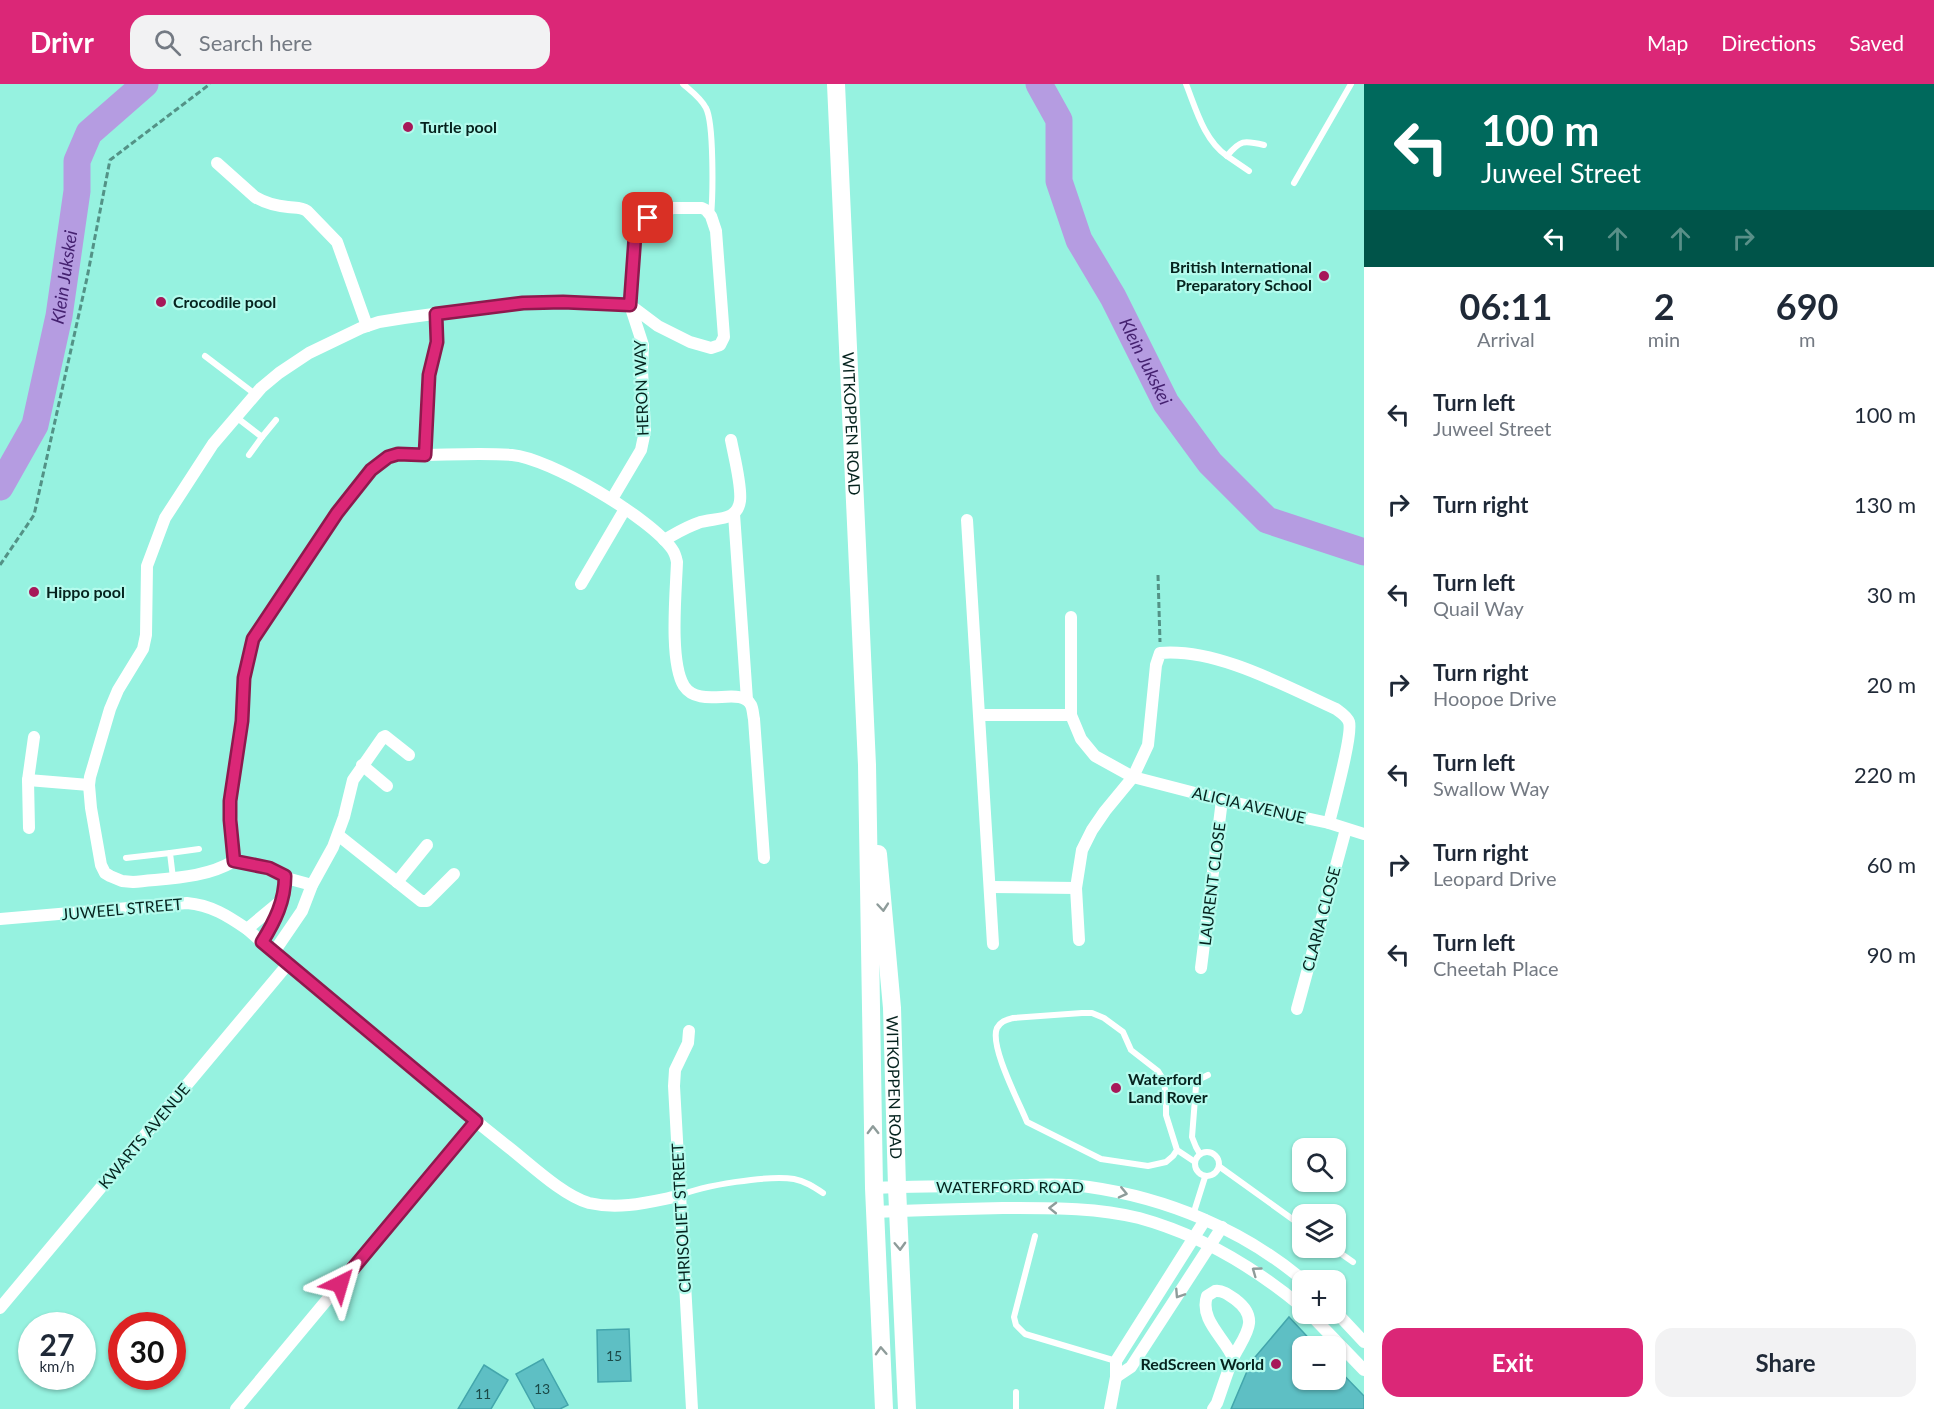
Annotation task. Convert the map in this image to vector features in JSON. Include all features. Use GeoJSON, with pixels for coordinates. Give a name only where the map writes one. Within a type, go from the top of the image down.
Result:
{"type":"FeatureCollection","features":[{"type":"Feature","properties":{"kind":"main road","name":"WITKOPPEN ROAD"},"geometry":{"type":"LineString","coordinates":[[836,84],[867,765],[874,1188],[884,1409]]}},
{"type":"Feature","properties":{"kind":"main road","name":"WITKOPPEN ROAD"},"geometry":{"type":"LineString","coordinates":[[867,765],[892,1008],[907,1409]]}},
{"type":"Feature","properties":{"kind":"street"},"geometry":{"type":"LineString","coordinates":[[217,163],[262,201],[278,206],[304,208],[334,238],[367,326]]}},
{"type":"Feature","properties":{"kind":"street"},"geometry":{"type":"LineString","coordinates":[[312,885],[297,882],[269,868],[234,861],[219,870],[204,874],[126,882],[105,873],[99,858],[89,785],[110,709],[118,690],[143,649],[146,626],[147,566],[169,511],[213,444],[255,395],[279,373],[309,353],[379,322],[523,303],[630,305],[658,326],[690,342],[711,348],[720,345],[724,337],[716,231],[711,216],[706,210],[673,208],[655,214],[640,225],[634,242],[630,305]]}},
{"type":"Feature","properties":{"kind":"street","name":"HERON WAY"},"geometry":{"type":"LineString","coordinates":[[612,499],[641,450],[645,431],[643,345],[630,305]]}},
{"type":"Feature","properties":{"kind":"street"},"geometry":{"type":"LineString","coordinates":[[425,455],[429,375],[437,342],[436,314]]}},
{"type":"Feature","properties":{"kind":"street"},"geometry":{"type":"LineString","coordinates":[[664,540],[700,522],[727,518],[734,514],[741,495],[731,440]]}},
{"type":"Feature","properties":{"kind":"street"},"geometry":{"type":"LineString","coordinates":[[234,861],[230,801],[242,721],[244,678],[253,639],[337,513],[371,470],[388,457],[398,454],[524,457],[612,499],[642,521],[672,549],[677,562],[675,647],[679,674],[687,690],[700,697],[735,697],[747,700]]}},
{"type":"Feature","properties":{"kind":"street"},"geometry":{"type":"LineString","coordinates":[[581,584],[625,509]]}},
{"type":"Feature","properties":{"kind":"street"},"geometry":{"type":"LineString","coordinates":[[734,514],[747,700],[751,705],[754,719],[764,858]]}},
{"type":"Feature","properties":{"kind":"street"},"geometry":{"type":"LineString","coordinates":[[966,520],[993,944]]}},
{"type":"Feature","properties":{"kind":"street"},"geometry":{"type":"LineString","coordinates":[[980,715],[1071,715],[1071,617]]}},
{"type":"Feature","properties":{"kind":"street"},"geometry":{"type":"LineString","coordinates":[[1079,940],[1076,888],[1078,866],[1086,840],[1105,811],[1133,777],[1148,745],[1155,665],[1160,653],[1186,653],[1222,661],[1328,705],[1347,717],[1350,728],[1329,823]]}},
{"type":"Feature","properties":{"kind":"street","name":"ALICIA AVENUE"},"geometry":{"type":"LineString","coordinates":[[1071,715],[1081,739],[1095,756],[1133,777],[1222,800],[1329,823],[1364,834]]}},
{"type":"Feature","properties":{"kind":"street"},"geometry":{"type":"LineString","coordinates":[[29,828],[28,780],[34,737]]}},
{"type":"Feature","properties":{"kind":"street"},"geometry":{"type":"LineString","coordinates":[[274,952],[302,910],[312,885],[333,847],[344,818],[350,787],[362,765],[383,737],[388,737],[409,755]]}},
{"type":"Feature","properties":{"kind":"street"},"geometry":{"type":"LineString","coordinates":[[362,765],[387,786]]}},
{"type":"Feature","properties":{"kind":"street"},"geometry":{"type":"LineString","coordinates":[[28,780],[89,785]]}},
{"type":"Feature","properties":{"kind":"street","name":"LAURENT CLOSE"},"geometry":{"type":"LineString","coordinates":[[1201,968],[1222,800]]}},
{"type":"Feature","properties":{"kind":"street","name":"CLARIA CLOSE"},"geometry":{"type":"LineString","coordinates":[[1297,1009],[1346,829]]}},
{"type":"Feature","properties":{"kind":"street"},"geometry":{"type":"LineString","coordinates":[[338,835],[421,901],[427,900],[454,874]]}},
{"type":"Feature","properties":{"kind":"street"},"geometry":{"type":"LineString","coordinates":[[397,882],[427,845]]}},
{"type":"Feature","properties":{"kind":"street"},"geometry":{"type":"LineString","coordinates":[[262,942],[272,927],[284,898],[285,876]]}},
{"type":"Feature","properties":{"kind":"street"},"geometry":{"type":"LineString","coordinates":[[991,887],[1076,888]]}},
{"type":"Feature","properties":{"kind":"street"},"geometry":{"type":"LineString","coordinates":[[247,929],[284,898]]}},
{"type":"Feature","properties":{"kind":"street","name":"JUWEEL STREET"},"geometry":{"type":"LineString","coordinates":[[0,919],[187,903],[219,910],[247,929],[476,1121],[569,1194],[589,1203],[614,1206],[634,1205],[679,1196]]}},
{"type":"Feature","properties":{"kind":"street","name":"KWARTS AVENUE"},"geometry":{"type":"LineString","coordinates":[[0,1308],[288,964]]}},
{"type":"Feature","properties":{"kind":"street","name":"CHRISOLIET STREET"},"geometry":{"type":"LineString","coordinates":[[689,1031],[688,1043],[677,1064],[674,1078],[692,1409]]}},
{"type":"Feature","properties":{"kind":"street"},"geometry":{"type":"LineString","coordinates":[[236,1409],[476,1121]]}},
{"type":"Feature","properties":{"kind":"street","name":"WATERFORD ROAD"},"geometry":{"type":"LineString","coordinates":[[874,1188],[1065,1185],[1137,1197],[1222,1227],[1256,1246],[1292,1272]]}},
{"type":"Feature","properties":{"kind":"street","name":"WATERFORD ROAD"},"geometry":{"type":"LineString","coordinates":[[875,1212],[1037,1208],[1079,1209],[1138,1218],[1194,1238],[1246,1264],[1292,1299]]}},
{"type":"Feature","properties":{"kind":"street"},"geometry":{"type":"LineString","coordinates":[[1110,1409],[1116,1377],[1116,1361],[1194,1238],[1199,1218]]}},
{"type":"Feature","properties":{"kind":"street"},"geometry":{"type":"LineString","coordinates":[[1116,1377],[1131,1367],[1222,1227]]}},
{"type":"Feature","properties":{"kind":"street"},"geometry":{"type":"LineString","coordinates":[[1213,1409],[1233,1358],[1248,1329],[1249,1316],[1245,1308],[1231,1296],[1215,1291],[1207,1296],[1206,1310],[1214,1329],[1228,1346],[1233,1358]]}},
{"type":"Feature","properties":{"kind":"street"},"geometry":{"type":"LineString","coordinates":[[1346,1322],[1364,1342]]}},
{"type":"Feature","properties":{"kind":"street"},"geometry":{"type":"LineString","coordinates":[[1320,1324],[1364,1370]]}},
{"type":"Feature","properties":{"kind":"street"},"geometry":{"type":"LineString","coordinates":[[1330,1334],[1340,1324]]}},
{"type":"Feature","properties":{"kind":"lane"},"geometry":{"type":"LineString","coordinates":[[683,84],[703,102],[710,117],[713,193],[711,216]]}},
{"type":"Feature","properties":{"kind":"lane"},"geometry":{"type":"LineString","coordinates":[[1186,84],[1214,146],[1249,171]]}},
{"type":"Feature","properties":{"kind":"lane"},"geometry":{"type":"LineString","coordinates":[[1294,183],[1351,84]]}},
{"type":"Feature","properties":{"kind":"lane"},"geometry":{"type":"LineString","coordinates":[[1227,156],[1239,143],[1245,141],[1264,145]]}},
{"type":"Feature","properties":{"kind":"lane"},"geometry":{"type":"LineString","coordinates":[[204,356],[255,395]]}},
{"type":"Feature","properties":{"kind":"lane"},"geometry":{"type":"LineString","coordinates":[[235,417],[262,437]]}},
{"type":"Feature","properties":{"kind":"lane"},"geometry":{"type":"LineString","coordinates":[[249,455],[276,420]]}},
{"type":"Feature","properties":{"kind":"lane"},"geometry":{"type":"LineString","coordinates":[[126,858],[199,849]]}},
{"type":"Feature","properties":{"kind":"lane"},"geometry":{"type":"LineString","coordinates":[[170,853],[173,878]]}},
{"type":"Feature","properties":{"kind":"lane"},"geometry":{"type":"LineString","coordinates":[[1177,1150],[1166,1162],[1148,1166],[1101,1159],[1028,1122],[998,1052],[996,1037],[998,1028],[1003,1021],[1013,1018],[1082,1012],[1104,1018],[1123,1032],[1131,1050],[1158,1071],[1163,1079],[1166,1115],[1177,1150],[1195,1162],[1197,1171],[1205,1177]]}},
{"type":"Feature","properties":{"kind":"lane"},"geometry":{"type":"LineString","coordinates":[[1200,1154],[1192,1137],[1196,1086],[1200,1079],[1208,1075]]}},
{"type":"Feature","properties":{"kind":"lane"},"geometry":{"type":"LineString","coordinates":[[1195,1162],[1200,1154],[1205,1152],[1214,1154],[1220,1162],[1220,1167],[1214,1174],[1205,1177]]}},
{"type":"Feature","properties":{"kind":"lane"},"geometry":{"type":"LineString","coordinates":[[1220,1167],[1292,1219]]}},
{"type":"Feature","properties":{"kind":"lane"},"geometry":{"type":"LineString","coordinates":[[1199,1218],[1205,1177]]}},
{"type":"Feature","properties":{"kind":"lane"},"geometry":{"type":"LineString","coordinates":[[679,1196],[693,1189],[785,1178],[806,1182],[823,1193]]}},
{"type":"Feature","properties":{"kind":"lane"},"geometry":{"type":"LineString","coordinates":[[1035,1236],[1014,1317],[1016,1325],[1025,1334],[1116,1361]]}},
{"type":"Feature","properties":{"kind":"lane"},"geometry":{"type":"LineString","coordinates":[[1346,1257],[1353,1262]]}},
{"type":"Feature","properties":{"kind":"lane"},"geometry":{"type":"LineString","coordinates":[[1016,1392],[1016,1409]]}},
{"type":"Feature","properties":{"kind":"path"},"geometry":{"type":"LineString","coordinates":[[0,565],[34,515],[87,278],[110,160],[210,84]]}},
{"type":"Feature","properties":{"kind":"path"},"geometry":{"type":"LineString","coordinates":[[1158,575],[1160,653]]}},
{"type":"Feature","properties":{"kind":"building","name":"RedScreen World"},"geometry":{"type":"Polygon","coordinates":[[[1289,1317],[1292,1324],[1296,1324],[1307,1336],[1292,1336],[1292,1390],[1346,1390],[1346,1377],[1364,1396],[1364,1409],[1231,1409],[1251,1362],[1289,1317]]]}},
{"type":"Feature","properties":{"kind":"building"},"geometry":{"type":"Polygon","coordinates":[[[629,1329],[631,1381],[598,1382],[597,1330],[629,1329]]]}},
{"type":"Feature","properties":{"kind":"building"},"geometry":{"type":"Polygon","coordinates":[[[543,1359],[568,1405],[560,1409],[535,1409],[516,1374],[543,1359]]]}},
{"type":"Feature","properties":{"kind":"building"},"geometry":{"type":"Polygon","coordinates":[[[484,1365],[508,1380],[491,1409],[458,1409],[484,1365]]]}},
{"type":"Feature","properties":{"kind":"waterway","name":"Klein Jukskei"},"geometry":{"type":"LineString","coordinates":[[0,487],[35,425],[59,316],[77,191],[77,161],[89,133],[145,84]]}},
{"type":"Feature","properties":{"kind":"waterway","name":"Klein Jukskei"},"geometry":{"type":"LineString","coordinates":[[1039,84],[1059,120],[1059,181],[1079,240],[1113,297],[1166,403],[1210,463],[1267,520],[1364,552]]}},
{"type":"Feature","properties":{"kind":"place","name":"Turtle pool"},"geometry":{"type":"Point","coordinates":[408,127]}},
{"type":"Feature","properties":{"kind":"place","name":"British International Preparatory School"},"geometry":{"type":"Point","coordinates":[1324,276]}},
{"type":"Feature","properties":{"kind":"place","name":"Crocodile pool"},"geometry":{"type":"Point","coordinates":[161,302]}},
{"type":"Feature","properties":{"kind":"place","name":"Hippo pool"},"geometry":{"type":"Point","coordinates":[34,592]}},
{"type":"Feature","properties":{"kind":"place","name":"Waterford Land Rover"},"geometry":{"type":"Point","coordinates":[1116,1088]}},
{"type":"Feature","properties":{"kind":"place","name":"RedScreen World"},"geometry":{"type":"Point","coordinates":[1276,1364]}},
{"type":"Feature","properties":{"kind":"route"},"geometry":{"type":"LineString","coordinates":[[340,1284],[476,1121],[262,942],[272,927],[284,898],[285,876],[269,868],[234,861],[230,820],[230,793],[242,721],[244,678],[253,639],[337,513],[371,470],[384,459],[398,454],[425,455],[429,375],[437,342],[436,314],[523,303],[630,305],[636,231],[648,218]]}}]}
